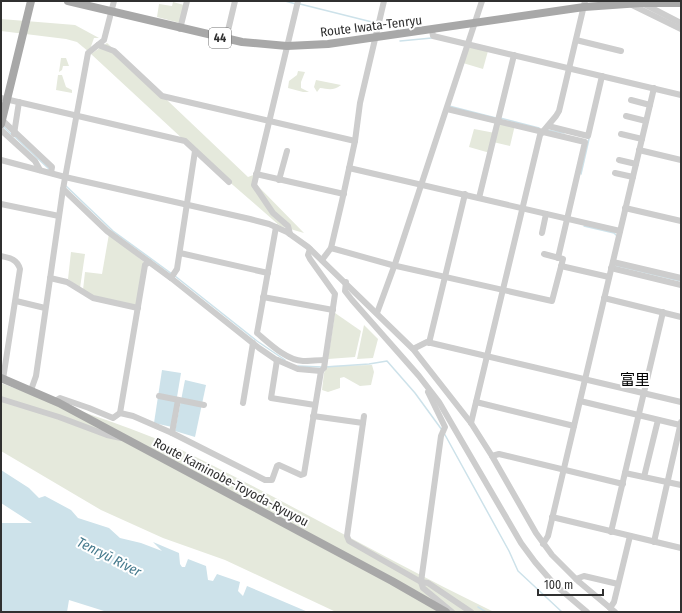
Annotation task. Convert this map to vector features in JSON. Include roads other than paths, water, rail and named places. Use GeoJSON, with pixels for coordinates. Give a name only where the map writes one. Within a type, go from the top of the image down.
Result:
{"type":"FeatureCollection","features":[{"type":"Feature","properties":{"kind":"main road"},"geometry":{"type":"LineString","coordinates":[[2,122],[4,98],[31,1]]}},
{"type":"Feature","properties":{"kind":"main road","name":"Route Iwata-Tenryu"},"geometry":{"type":"LineString","coordinates":[[68,1],[226,39],[287,46],[328,44],[376,38],[584,4],[681,3]]}},
{"type":"Feature","properties":{"kind":"main road","name":"Route Kaminobe-Toyoda-Ryuyou"},"geometry":{"type":"LineString","coordinates":[[2,378],[55,401],[385,577],[446,612]]}},
{"type":"Feature","properties":{"kind":"street"},"geometry":{"type":"LineString","coordinates":[[31,390],[36,376],[63,189],[88,53],[104,40],[114,1]]}},
{"type":"Feature","properties":{"kind":"street"},"geometry":{"type":"LineString","coordinates":[[180,29],[186,1]]}},
{"type":"Feature","properties":{"kind":"street"},"geometry":{"type":"LineString","coordinates":[[226,39],[235,1]]}},
{"type":"Feature","properties":{"kind":"street"},"geometry":{"type":"LineString","coordinates":[[290,234],[288,226],[273,213],[254,185],[298,1]]}},
{"type":"Feature","properties":{"kind":"street"},"geometry":{"type":"LineString","coordinates":[[322,260],[331,248],[344,194],[355,142],[360,103],[384,1]]}},
{"type":"Feature","properties":{"kind":"street"},"geometry":{"type":"LineString","coordinates":[[377,313],[396,264],[482,1]]}},
{"type":"Feature","properties":{"kind":"street"},"geometry":{"type":"LineString","coordinates":[[666,15],[667,5],[671,2]]}},
{"type":"Feature","properties":{"kind":"street"},"geometry":{"type":"LineString","coordinates":[[636,3],[666,15],[681,23]]}},
{"type":"Feature","properties":{"kind":"street"},"geometry":{"type":"LineString","coordinates":[[636,3],[681,29]]}},
{"type":"Feature","properties":{"kind":"street"},"geometry":{"type":"LineString","coordinates":[[471,423],[488,356],[502,289],[542,131],[548,126],[559,111],[584,4]]}},
{"type":"Feature","properties":{"kind":"street"},"geometry":{"type":"LineString","coordinates":[[432,30],[433,36],[681,95]]}},
{"type":"Feature","properties":{"kind":"street"},"geometry":{"type":"LineString","coordinates":[[576,40],[621,51]]}},
{"type":"Feature","properties":{"kind":"street"},"geometry":{"type":"LineString","coordinates":[[98,46],[114,50],[162,96],[355,142]]}},
{"type":"Feature","properties":{"kind":"street"},"geometry":{"type":"LineString","coordinates":[[480,198],[514,55]]}},
{"type":"Feature","properties":{"kind":"street"},"geometry":{"type":"LineString","coordinates":[[548,126],[588,136],[602,76]]}},
{"type":"Feature","properties":{"kind":"street"},"geometry":{"type":"LineString","coordinates":[[543,544],[548,536],[654,88]]}},
{"type":"Feature","properties":{"kind":"street"},"geometry":{"type":"LineString","coordinates":[[4,98],[185,141],[229,182]]}},
{"type":"Feature","properties":{"kind":"street"},"geometry":{"type":"LineString","coordinates":[[631,100],[650,105]]}},
{"type":"Feature","properties":{"kind":"street"},"geometry":{"type":"LineString","coordinates":[[13,141],[19,102]]}},
{"type":"Feature","properties":{"kind":"street"},"geometry":{"type":"LineString","coordinates":[[447,109],[584,142],[558,258]]}},
{"type":"Feature","properties":{"kind":"street"},"geometry":{"type":"LineString","coordinates":[[626,116],[646,121]]}},
{"type":"Feature","properties":{"kind":"street"},"geometry":{"type":"LineString","coordinates":[[2,122],[15,132],[52,167],[51,173]]}},
{"type":"Feature","properties":{"kind":"street"},"geometry":{"type":"LineString","coordinates":[[1,130],[35,161],[40,170]]}},
{"type":"Feature","properties":{"kind":"street"},"geometry":{"type":"LineString","coordinates":[[621,134],[642,140]]}},
{"type":"Feature","properties":{"kind":"street"},"geometry":{"type":"LineString","coordinates":[[639,150],[681,160]]}},
{"type":"Feature","properties":{"kind":"street"},"geometry":{"type":"LineString","coordinates":[[171,278],[176,272],[180,253],[196,151]]}},
{"type":"Feature","properties":{"kind":"street"},"geometry":{"type":"LineString","coordinates":[[279,180],[287,151]]}},
{"type":"Feature","properties":{"kind":"street"},"geometry":{"type":"LineString","coordinates":[[1,160],[65,177],[187,204],[276,227],[290,234],[310,249],[346,282],[413,349],[471,423],[543,544],[560,565],[615,612]]}},
{"type":"Feature","properties":{"kind":"street"},"geometry":{"type":"LineString","coordinates":[[619,160],[636,164]]}},
{"type":"Feature","properties":{"kind":"street"},"geometry":{"type":"LineString","coordinates":[[349,168],[620,231]]}},
{"type":"Feature","properties":{"kind":"street"},"geometry":{"type":"LineString","coordinates":[[615,172],[633,177]]}},
{"type":"Feature","properties":{"kind":"street"},"geometry":{"type":"LineString","coordinates":[[256,174],[344,194]]}},
{"type":"Feature","properties":{"kind":"street"},"geometry":{"type":"LineString","coordinates":[[63,189],[107,231],[171,278],[253,343],[277,360],[298,369],[321,371]]}},
{"type":"Feature","properties":{"kind":"street"},"geometry":{"type":"LineString","coordinates":[[429,343],[465,194]]}},
{"type":"Feature","properties":{"kind":"street"},"geometry":{"type":"LineString","coordinates":[[1,204],[59,216]]}},
{"type":"Feature","properties":{"kind":"street"},"geometry":{"type":"LineString","coordinates":[[626,208],[681,221]]}},
{"type":"Feature","properties":{"kind":"street"},"geometry":{"type":"LineString","coordinates":[[542,233],[546,214]]}},
{"type":"Feature","properties":{"kind":"street"},"geometry":{"type":"LineString","coordinates":[[276,227],[257,333],[274,347],[293,358],[301,361],[325,360]]}},
{"type":"Feature","properties":{"kind":"street"},"geometry":{"type":"LineString","coordinates":[[331,248],[552,301],[562,259],[544,254]]}},
{"type":"Feature","properties":{"kind":"street"},"geometry":{"type":"LineString","coordinates":[[120,413],[133,416],[172,433],[269,481],[272,480],[277,466],[279,465],[301,475],[304,474],[321,371],[324,368],[335,294],[310,260],[308,255],[310,249]]}},
{"type":"Feature","properties":{"kind":"street"},"geometry":{"type":"LineString","coordinates":[[180,253],[268,273]]}},
{"type":"Feature","properties":{"kind":"street"},"geometry":{"type":"LineString","coordinates":[[1,256],[15,259],[20,269],[16,301],[2,378]]}},
{"type":"Feature","properties":{"kind":"street"},"geometry":{"type":"LineString","coordinates":[[55,401],[60,398],[113,418],[120,413],[145,265],[149,262]]}},
{"type":"Feature","properties":{"kind":"street"},"geometry":{"type":"LineString","coordinates":[[612,265],[681,278]]}},
{"type":"Feature","properties":{"kind":"street"},"geometry":{"type":"LineString","coordinates":[[612,265],[681,285]]}},
{"type":"Feature","properties":{"kind":"street"},"geometry":{"type":"LineString","coordinates":[[561,266],[609,277]]}},
{"type":"Feature","properties":{"kind":"street"},"geometry":{"type":"LineString","coordinates":[[50,278],[67,282],[93,298],[138,308]]}},
{"type":"Feature","properties":{"kind":"street"},"geometry":{"type":"LineString","coordinates":[[346,282],[345,291],[439,402],[521,543],[543,573],[586,612]]}},
{"type":"Feature","properties":{"kind":"street"},"geometry":{"type":"LineString","coordinates":[[264,297],[333,310]]}},
{"type":"Feature","properties":{"kind":"street"},"geometry":{"type":"LineString","coordinates":[[604,298],[681,316]]}},
{"type":"Feature","properties":{"kind":"street"},"geometry":{"type":"LineString","coordinates":[[16,301],[45,308]]}},
{"type":"Feature","properties":{"kind":"street"},"geometry":{"type":"LineString","coordinates":[[611,532],[663,312]]}},
{"type":"Feature","properties":{"kind":"street"},"geometry":{"type":"LineString","coordinates":[[242,403],[253,343]]}},
{"type":"Feature","properties":{"kind":"street"},"geometry":{"type":"LineString","coordinates":[[413,349],[429,343],[681,402]]}},
{"type":"Feature","properties":{"kind":"street"},"geometry":{"type":"LineString","coordinates":[[277,360],[271,398],[315,405]]}},
{"type":"Feature","properties":{"kind":"street"},"geometry":{"type":"LineString","coordinates":[[427,386],[433,405],[445,427],[441,436],[421,582],[424,588],[452,612]]}},
{"type":"Feature","properties":{"kind":"street"},"geometry":{"type":"LineString","coordinates":[[159,396],[204,405]]}},
{"type":"Feature","properties":{"kind":"street"},"geometry":{"type":"LineString","coordinates":[[1,398],[107,435],[123,438]]}},
{"type":"Feature","properties":{"kind":"street"},"geometry":{"type":"LineString","coordinates":[[172,433],[178,400]]}},
{"type":"Feature","properties":{"kind":"street"},"geometry":{"type":"LineString","coordinates":[[580,401],[639,416],[681,424],[654,542]]}},
{"type":"Feature","properties":{"kind":"street"},"geometry":{"type":"LineString","coordinates":[[476,402],[574,426]]}},
{"type":"Feature","properties":{"kind":"street"},"geometry":{"type":"LineString","coordinates":[[313,416],[363,423]]}},
{"type":"Feature","properties":{"kind":"street"},"geometry":{"type":"LineString","coordinates":[[364,416],[346,536],[349,540],[421,582],[428,583],[471,612]]}},
{"type":"Feature","properties":{"kind":"street"},"geometry":{"type":"LineString","coordinates":[[644,477],[658,420]]}},
{"type":"Feature","properties":{"kind":"street"},"geometry":{"type":"LineString","coordinates":[[492,456],[499,454],[622,484]]}},
{"type":"Feature","properties":{"kind":"street"},"geometry":{"type":"LineString","coordinates":[[625,473],[681,485]]}},
{"type":"Feature","properties":{"kind":"street"},"geometry":{"type":"LineString","coordinates":[[552,517],[681,548]]}},
{"type":"Feature","properties":{"kind":"street"},"geometry":{"type":"LineString","coordinates":[[610,608],[614,602],[630,536]]}},
{"type":"Feature","properties":{"kind":"street"},"geometry":{"type":"LineString","coordinates":[[576,579],[584,576],[618,584]]}},
{"type":"Feature","properties":{"kind":"water"},"geometry":{"type":"Polygon","coordinates":[[[162,370],[181,373],[172,427],[154,423],[162,370]]]}},
{"type":"Feature","properties":{"kind":"water"},"geometry":{"type":"Polygon","coordinates":[[[185,380],[206,385],[195,437],[175,431],[185,380]]]}},
{"type":"Feature","properties":{"kind":"water","name":"Tenryū River"},"geometry":{"type":"Polygon","coordinates":[[[1,470],[29,488],[39,498],[45,496],[71,510],[78,518],[109,528],[120,538],[141,543],[162,551],[153,542],[179,553],[180,564],[182,567],[185,567],[188,559],[206,566],[208,580],[213,581],[217,574],[240,582],[238,591],[243,596],[247,586],[308,612],[104,611],[69,600],[67,612],[1,612],[1,523],[32,523],[1,503],[1,470]]]}},
{"type":"Feature","properties":{"kind":"waterway"},"geometry":{"type":"LineString","coordinates":[[285,1],[296,4]]}},
{"type":"Feature","properties":{"kind":"waterway"},"geometry":{"type":"LineString","coordinates":[[300,4],[376,23]]}},
{"type":"Feature","properties":{"kind":"waterway"},"geometry":{"type":"LineString","coordinates":[[380,24],[398,29]]}},
{"type":"Feature","properties":{"kind":"waterway"},"geometry":{"type":"LineString","coordinates":[[400,41],[432,38]]}},
{"type":"Feature","properties":{"kind":"waterway"},"geometry":{"type":"LineString","coordinates":[[449,106],[496,118]]}},
{"type":"Feature","properties":{"kind":"waterway"},"geometry":{"type":"LineString","coordinates":[[500,118],[539,128]]}},
{"type":"Feature","properties":{"kind":"waterway"},"geometry":{"type":"LineString","coordinates":[[2,125],[11,134]]}},
{"type":"Feature","properties":{"kind":"waterway"},"geometry":{"type":"LineString","coordinates":[[547,130],[564,133]]}},
{"type":"Feature","properties":{"kind":"waterway"},"geometry":{"type":"LineString","coordinates":[[14,136],[49,169]]}},
{"type":"Feature","properties":{"kind":"waterway"},"geometry":{"type":"LineString","coordinates":[[581,174],[588,138]]}},
{"type":"Feature","properties":{"kind":"waterway"},"geometry":{"type":"LineString","coordinates":[[66,186],[113,231],[172,274]]}},
{"type":"Feature","properties":{"kind":"waterway"},"geometry":{"type":"LineString","coordinates":[[584,226],[614,233],[616,235]]}},
{"type":"Feature","properties":{"kind":"waterway"},"geometry":{"type":"LineString","coordinates":[[614,265],[681,281]]}},
{"type":"Feature","properties":{"kind":"waterway"},"geometry":{"type":"LineString","coordinates":[[175,276],[257,341],[285,360]]}},
{"type":"Feature","properties":{"kind":"waterway"},"geometry":{"type":"LineString","coordinates":[[325,367],[369,364],[387,361],[415,393],[442,430]]}},
{"type":"Feature","properties":{"kind":"waterway"},"geometry":{"type":"LineString","coordinates":[[298,366],[322,367]]}},
{"type":"Feature","properties":{"kind":"waterway"},"geometry":{"type":"LineString","coordinates":[[444,433],[509,551],[518,571],[562,612]]}},
{"type":"Feature","properties":{"kind":"waterway"},"geometry":{"type":"LineString","coordinates":[[478,607],[486,612]]}},
{"type":"Feature","properties":{"kind":"district","name":"富里"},"geometry":{"type":"Point","coordinates":[635,380]}}]}
